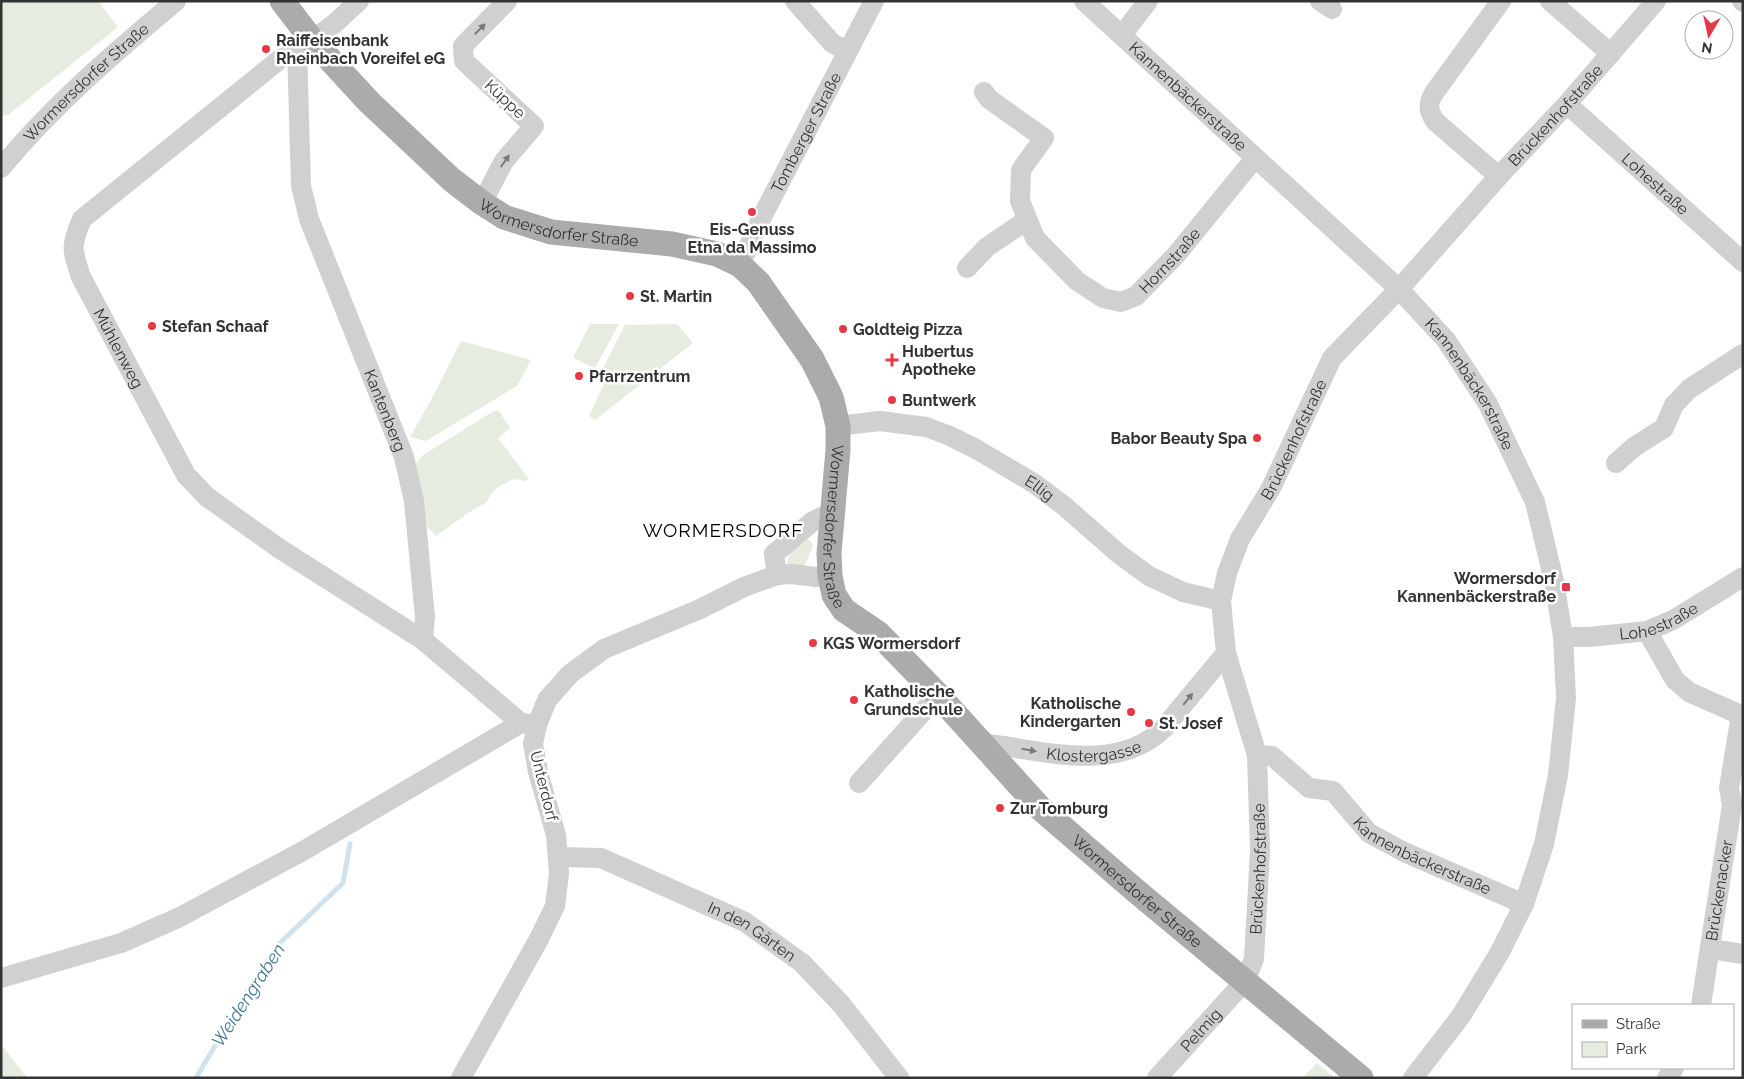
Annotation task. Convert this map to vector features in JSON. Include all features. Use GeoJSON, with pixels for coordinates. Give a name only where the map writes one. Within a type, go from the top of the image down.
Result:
{"type":"FeatureCollection","features":[{"type":"Feature","properties":{"kind":"main road","name":"Wormersdorfer Straße"},"geometry":{"type":"LineString","coordinates":[[282,1],[304,44],[452,180],[504,217],[551,232],[672,244],[717,254],[740,265],[758,282],[812,359],[831,397],[838,426],[837,473],[829,553],[830,576],[834,595],[844,610],[878,632],[1040,808],[1136,891],[1361,1078]]}},
{"type":"Feature","properties":{"kind":"street","name":"Wormersdorfer Straße"},"geometry":{"type":"LineString","coordinates":[[1,168],[62,101],[117,50],[176,1]]}},
{"type":"Feature","properties":{"kind":"street","name":"Mühlenweg"},"geometry":{"type":"LineString","coordinates":[[359,1],[334,24],[284,56],[82,219],[74,238],[73,253],[81,277],[186,474],[207,497],[280,549],[423,640]]}},
{"type":"Feature","properties":{"kind":"street","name":"Küppe"},"geometry":{"type":"LineString","coordinates":[[482,203],[504,160],[534,126],[464,61],[463,46],[507,1]]}},
{"type":"Feature","properties":{"kind":"street"},"geometry":{"type":"LineString","coordinates":[[795,1],[832,44],[847,51]]}},
{"type":"Feature","properties":{"kind":"street","name":"Tomberger Straße"},"geometry":{"type":"LineString","coordinates":[[740,265],[763,215],[874,1]]}},
{"type":"Feature","properties":{"kind":"street","name":"Kannenbäckerstraße"},"geometry":{"type":"LineString","coordinates":[[1084,1],[1399,289],[1446,340],[1497,420],[1535,502],[1554,581],[1563,637],[1566,698],[1558,775],[1544,844],[1524,904],[1500,952],[1461,1016],[1413,1078]]}},
{"type":"Feature","properties":{"kind":"street"},"geometry":{"type":"LineString","coordinates":[[1122,35],[1148,1]]}},
{"type":"Feature","properties":{"kind":"street","name":"Brückenhofstraße"},"geometry":{"type":"LineString","coordinates":[[1499,176],[1436,122],[1428,108],[1429,100],[1501,1]]}},
{"type":"Feature","properties":{"kind":"street","name":"Brückenhofstraße"},"geometry":{"type":"LineString","coordinates":[[1550,1],[1610,54]]}},
{"type":"Feature","properties":{"kind":"street","name":"Brückenhofstraße"},"geometry":{"type":"LineString","coordinates":[[1245,981],[1254,959],[1260,851],[1257,756],[1226,652],[1221,602],[1227,573],[1240,538],[1271,488],[1332,358],[1399,289],[1499,176],[1567,104],[1656,1]]}},
{"type":"Feature","properties":{"kind":"street","name":"Kantenberg"},"geometry":{"type":"LineString","coordinates":[[304,44],[301,186],[309,220],[404,457],[414,501],[424,617],[423,640]]}},
{"type":"Feature","properties":{"kind":"street","name":"Hornstraße"},"geometry":{"type":"LineString","coordinates":[[984,92],[989,100],[1044,138],[1020,170],[1020,201],[1027,220],[1035,238],[1077,281],[1103,298],[1121,302],[1136,296],[1176,255],[1255,158]]}},
{"type":"Feature","properties":{"kind":"street","name":"Lohestraße"},"geometry":{"type":"LineString","coordinates":[[1567,104],[1743,262]]}},
{"type":"Feature","properties":{"kind":"street"},"geometry":{"type":"LineString","coordinates":[[967,268],[987,246],[1027,220]]}},
{"type":"Feature","properties":{"kind":"street"},"geometry":{"type":"LineString","coordinates":[[1616,463],[1634,447],[1664,428],[1674,404],[1689,389],[1743,354]]}},
{"type":"Feature","properties":{"kind":"street","name":"Ellig"},"geometry":{"type":"LineString","coordinates":[[838,426],[880,421],[926,427],[950,436],[1035,484],[1063,505],[1119,554],[1149,576],[1183,592],[1221,602]]}},
{"type":"Feature","properties":{"kind":"street"},"geometry":{"type":"LineString","coordinates":[[777,575],[774,554],[812,521],[824,516]]}},
{"type":"Feature","properties":{"kind":"street","name":"Unterdorf"},"geometry":{"type":"LineString","coordinates":[[461,1078],[539,939],[555,906],[559,874],[556,835],[536,763],[529,724],[570,674],[604,649],[700,609],[744,587],[777,575],[830,576]]}},
{"type":"Feature","properties":{"kind":"street","name":"Lohestraße"},"geometry":{"type":"LineString","coordinates":[[1563,637],[1589,637],[1647,631],[1673,620],[1743,577]]}},
{"type":"Feature","properties":{"kind":"street","name":"Brückenacker"},"geometry":{"type":"LineString","coordinates":[[1647,631],[1675,680],[1689,692],[1742,715],[1729,788],[1738,802],[1701,1004]]}},
{"type":"Feature","properties":{"kind":"street"},"geometry":{"type":"LineString","coordinates":[[1,978],[121,943],[178,918],[303,851],[529,724],[423,640]]}},
{"type":"Feature","properties":{"kind":"street","name":"Klostergasse"},"geometry":{"type":"LineString","coordinates":[[981,743],[1072,756],[1113,753],[1139,746],[1152,739],[1163,728],[1226,652]]}},
{"type":"Feature","properties":{"kind":"street"},"geometry":{"type":"LineString","coordinates":[[859,783],[938,695]]}},
{"type":"Feature","properties":{"kind":"street","name":"Kannenbäckerstraße"},"geometry":{"type":"LineString","coordinates":[[1257,756],[1272,756],[1309,788],[1333,791],[1368,833],[1404,852],[1524,904]]}},
{"type":"Feature","properties":{"kind":"street","name":"In den Gärten"},"geometry":{"type":"LineString","coordinates":[[558,857],[601,858],[745,922],[802,963],[841,1004],[899,1078]]}},
{"type":"Feature","properties":{"kind":"street"},"geometry":{"type":"LineString","coordinates":[[1711,949],[1743,954]]}},
{"type":"Feature","properties":{"kind":"street","name":"Pelmig"},"geometry":{"type":"LineString","coordinates":[[1157,1078],[1245,981]]}},
{"type":"Feature","properties":{"kind":"green space"},"geometry":{"type":"Polygon","coordinates":[[[1,1],[98,1],[118,27],[8,115],[1,116],[1,1]]]}},
{"type":"Feature","properties":{"kind":"green space"},"geometry":{"type":"Polygon","coordinates":[[[590,324],[619,324],[595,368],[573,358],[590,324]]]}},
{"type":"Feature","properties":{"kind":"green space"},"geometry":{"type":"Polygon","coordinates":[[[677,324],[693,343],[595,420],[589,416],[608,375],[601,372],[625,325],[677,324]]]}},
{"type":"Feature","properties":{"kind":"green space"},"geometry":{"type":"Polygon","coordinates":[[[461,341],[531,360],[517,386],[426,441],[410,437],[436,391],[461,341]]]}},
{"type":"Feature","properties":{"kind":"green space"},"geometry":{"type":"Polygon","coordinates":[[[494,411],[499,411],[510,428],[498,438],[529,479],[525,481],[514,479],[502,485],[492,493],[487,502],[436,536],[427,526],[424,527],[416,464],[423,455],[494,411]]]}},
{"type":"Feature","properties":{"kind":"green space"},"geometry":{"type":"Polygon","coordinates":[[[807,539],[810,540],[813,546],[805,565],[803,567],[789,566],[787,563],[791,552],[797,545],[807,539]]]}},
{"type":"Feature","properties":{"kind":"green space"},"geometry":{"type":"Polygon","coordinates":[[[1,1044],[27,1078],[1,1078],[1,1044]]]}},
{"type":"Feature","properties":{"kind":"green space"},"geometry":{"type":"Polygon","coordinates":[[[1317,1063],[1335,1078],[1303,1078],[1317,1063]]]}},
{"type":"Feature","properties":{"kind":"waterway","name":"Weidengraben"},"geometry":{"type":"LineString","coordinates":[[196,1078],[248,990],[280,943],[343,883],[350,844]]}},
{"type":"Feature","properties":{"kind":"place","name":"Raiffeisenbank Rheinbach Voreifel eG"},"geometry":{"type":"Point","coordinates":[266,49]}},
{"type":"Feature","properties":{"kind":"place","name":"Eis-Genuss Etna da Massimo"},"geometry":{"type":"Point","coordinates":[752,212]}},
{"type":"Feature","properties":{"kind":"place","name":"St. Martin"},"geometry":{"type":"Point","coordinates":[630,296]}},
{"type":"Feature","properties":{"kind":"place","name":"Stefan Schaaf"},"geometry":{"type":"Point","coordinates":[152,326]}},
{"type":"Feature","properties":{"kind":"place","name":"Goldteig Pizza"},"geometry":{"type":"Point","coordinates":[843,329]}},
{"type":"Feature","properties":{"kind":"place","name":"Hubertus Apotheke"},"geometry":{"type":"Point","coordinates":[892,360]}},
{"type":"Feature","properties":{"kind":"place","name":"Pfarrzentrum"},"geometry":{"type":"Point","coordinates":[579,376]}},
{"type":"Feature","properties":{"kind":"place","name":"Buntwerk"},"geometry":{"type":"Point","coordinates":[892,400]}},
{"type":"Feature","properties":{"kind":"place","name":"Babor Beauty Spa"},"geometry":{"type":"Point","coordinates":[1257,438]}},
{"type":"Feature","properties":{"kind":"place","name":"Wormersdorf Kannenbäckerstraße"},"geometry":{"type":"Point","coordinates":[1566,587]}},
{"type":"Feature","properties":{"kind":"place","name":"KGS Wormersdorf"},"geometry":{"type":"Point","coordinates":[813,643]}},
{"type":"Feature","properties":{"kind":"place","name":"Katholische Grundschule"},"geometry":{"type":"Point","coordinates":[854,700]}},
{"type":"Feature","properties":{"kind":"place","name":"Katholische Kindergarten"},"geometry":{"type":"Point","coordinates":[1131,712]}},
{"type":"Feature","properties":{"kind":"place","name":"St. Josef"},"geometry":{"type":"Point","coordinates":[1149,723]}},
{"type":"Feature","properties":{"kind":"place","name":"Zur Tomburg"},"geometry":{"type":"Point","coordinates":[1000,808]}},
{"type":"Feature","properties":{"kind":"district","name":"WORMERSDORF"},"geometry":{"type":"Point","coordinates":[723,530]}}]}
